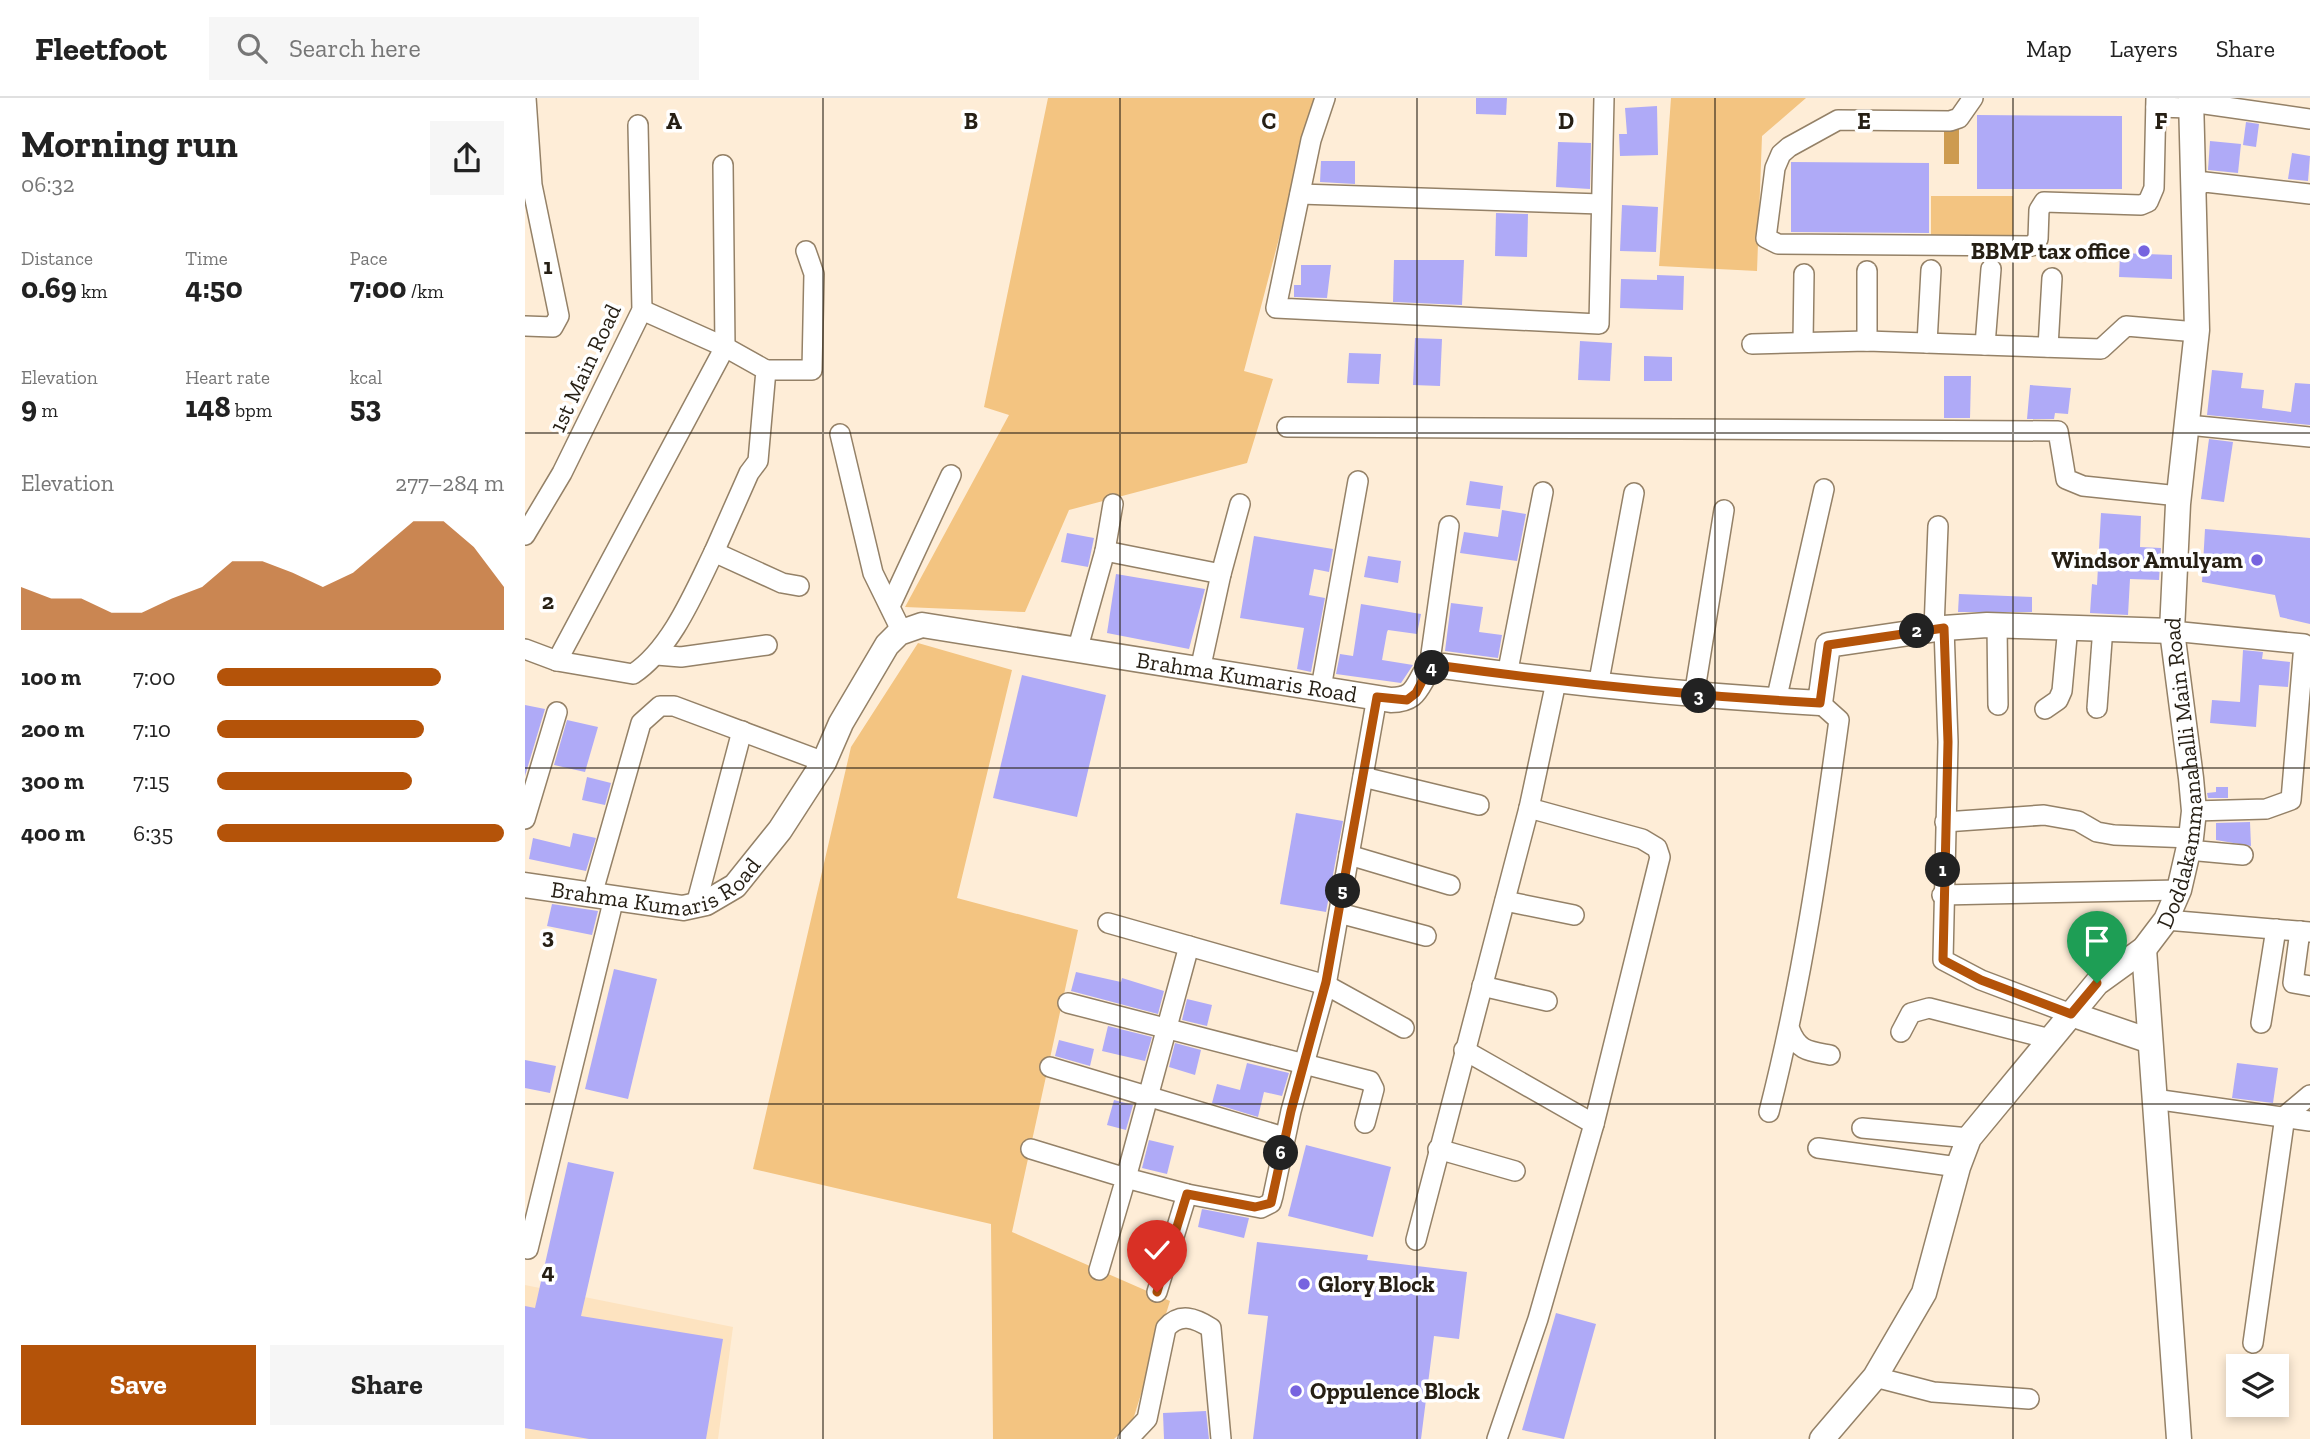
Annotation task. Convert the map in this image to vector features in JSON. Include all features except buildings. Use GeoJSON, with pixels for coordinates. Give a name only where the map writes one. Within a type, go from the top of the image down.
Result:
{"type":"FeatureCollection","features":[{"type":"Feature","properties":{"kind":"street"},"geometry":{"type":"LineString","coordinates":[[525,326],[552,327],[559,316],[532,185],[526,98]]}},
{"type":"Feature","properties":{"kind":"street"},"geometry":{"type":"LineString","coordinates":[[1325,98],[1311,140],[1276,308],[1598,324],[1604,98]]}},
{"type":"Feature","properties":{"kind":"street"},"geometry":{"type":"LineString","coordinates":[[1973,98],[1959,118],[1950,121],[1838,120],[1789,146],[1781,154],[1775,168],[1766,238],[1778,244],[2032,246],[2038,239],[2039,211],[2044,202],[2141,205],[2148,202],[2154,188],[2156,102],[2191,103],[2310,119]]}},
{"type":"Feature","properties":{"kind":"street","name":"Doddakammanahalli Main Road"},"geometry":{"type":"LineString","coordinates":[[2179,1439],[2144,948],[2167,920],[2179,890],[2194,811],[2172,631],[2179,496],[2197,332],[2191,103]]}},
{"type":"Feature","properties":{"kind":"street","name":"1st Main Road"},"geometry":{"type":"LineString","coordinates":[[525,535],[562,473],[642,310],[638,125]]}},
{"type":"Feature","properties":{"kind":"street"},"geometry":{"type":"LineString","coordinates":[[557,661],[725,346],[727,281],[723,165]]}},
{"type":"Feature","properties":{"kind":"street"},"geometry":{"type":"LineString","coordinates":[[2194,188],[2205,182],[2310,194]]}},
{"type":"Feature","properties":{"kind":"street"},"geometry":{"type":"LineString","coordinates":[[1300,194],[1601,204]]}},
{"type":"Feature","properties":{"kind":"street"},"geometry":{"type":"LineString","coordinates":[[642,310],[725,346],[767,370],[813,370],[814,274],[806,251]]}},
{"type":"Feature","properties":{"kind":"street"},"geometry":{"type":"LineString","coordinates":[[1985,345],[1991,269]]}},
{"type":"Feature","properties":{"kind":"street"},"geometry":{"type":"LineString","coordinates":[[1927,343],[1931,270]]}},
{"type":"Feature","properties":{"kind":"street"},"geometry":{"type":"LineString","coordinates":[[1867,271],[1867,341]]}},
{"type":"Feature","properties":{"kind":"street"},"geometry":{"type":"LineString","coordinates":[[1803,342],[1804,274]]}},
{"type":"Feature","properties":{"kind":"street"},"geometry":{"type":"LineString","coordinates":[[2048,347],[2052,278]]}},
{"type":"Feature","properties":{"kind":"street"},"geometry":{"type":"LineString","coordinates":[[1752,344],[1867,341],[2101,349],[2126,326],[2197,332]]}},
{"type":"Feature","properties":{"kind":"street"},"geometry":{"type":"LineString","coordinates":[[525,649],[557,661],[633,674],[657,655],[714,552],[749,473],[758,461],[767,370]]}},
{"type":"Feature","properties":{"kind":"street"},"geometry":{"type":"LineString","coordinates":[[2188,425],[2310,438]]}},
{"type":"Feature","properties":{"kind":"street"},"geometry":{"type":"LineString","coordinates":[[1287,427],[2058,431],[2066,478],[2083,486],[2179,496]]}},
{"type":"Feature","properties":{"kind":"street"},"geometry":{"type":"LineString","coordinates":[[840,434],[873,573],[902,632]]}},
{"type":"Feature","properties":{"kind":"street"},"geometry":{"type":"LineString","coordinates":[[890,606],[951,475]]}},
{"type":"Feature","properties":{"kind":"street"},"geometry":{"type":"LineString","coordinates":[[1321,688],[1358,481]]}},
{"type":"Feature","properties":{"kind":"street"},"geometry":{"type":"LineString","coordinates":[[1776,701],[1824,489]]}},
{"type":"Feature","properties":{"kind":"street"},"geometry":{"type":"LineString","coordinates":[[1507,675],[1543,492]]}},
{"type":"Feature","properties":{"kind":"street"},"geometry":{"type":"LineString","coordinates":[[1598,686],[1634,493]]}},
{"type":"Feature","properties":{"kind":"street"},"geometry":{"type":"LineString","coordinates":[[1077,651],[1104,551],[1113,504]]}},
{"type":"Feature","properties":{"kind":"street"},"geometry":{"type":"LineString","coordinates":[[1200,670],[1221,574],[1240,505]]}},
{"type":"Feature","properties":{"kind":"street"},"geometry":{"type":"LineString","coordinates":[[1694,695],[1724,510]]}},
{"type":"Feature","properties":{"kind":"street"},"geometry":{"type":"LineString","coordinates":[[1449,526],[1429,668],[1443,666],[1556,682],[1694,695],[1820,703],[1839,720],[1818,873],[1790,1030],[1769,1112]]}},
{"type":"Feature","properties":{"kind":"street"},"geometry":{"type":"LineString","coordinates":[[1938,526],[1939,628],[1948,742],[1942,895],[1943,960],[1981,980],[2150,1041]]}},
{"type":"Feature","properties":{"kind":"street"},"geometry":{"type":"LineString","coordinates":[[1104,551],[1221,574]]}},
{"type":"Feature","properties":{"kind":"street"},"geometry":{"type":"LineString","coordinates":[[714,552],[782,583],[799,586]]}},
{"type":"Feature","properties":{"kind":"street","name":"Brahma Kumaris Road"},"geometry":{"type":"LineString","coordinates":[[525,885],[683,908],[706,903],[735,886],[780,830],[824,762],[841,723],[887,645],[902,632],[922,625],[1407,700],[1416,693],[1429,668]]}},
{"type":"Feature","properties":{"kind":"street"},"geometry":{"type":"LineString","coordinates":[[1820,703],[1828,645],[1939,628],[1997,625],[2103,627],[2304,644],[2291,800],[2266,810],[2194,811]]}},
{"type":"Feature","properties":{"kind":"street"},"geometry":{"type":"LineString","coordinates":[[1997,625],[1998,705]]}},
{"type":"Feature","properties":{"kind":"street"},"geometry":{"type":"LineString","coordinates":[[2045,709],[2059,700],[2068,626]]}},
{"type":"Feature","properties":{"kind":"street"},"geometry":{"type":"LineString","coordinates":[[2097,708],[2103,627]]}},
{"type":"Feature","properties":{"kind":"street"},"geometry":{"type":"LineString","coordinates":[[657,655],[681,657],[767,645]]}},
{"type":"Feature","properties":{"kind":"street"},"geometry":{"type":"LineString","coordinates":[[1416,1240],[1529,808],[1556,682]]}},
{"type":"Feature","properties":{"kind":"street"},"geometry":{"type":"LineString","coordinates":[[1031,1149],[1187,1194],[1255,1207],[1266,1206],[1273,1196],[1284,1137],[1326,985],[1377,697]]}},
{"type":"Feature","properties":{"kind":"street"},"geometry":{"type":"LineString","coordinates":[[528,1249],[641,723],[649,712],[660,706],[674,706],[824,762]]}},
{"type":"Feature","properties":{"kind":"street"},"geometry":{"type":"LineString","coordinates":[[525,819],[557,712]]}},
{"type":"Feature","properties":{"kind":"street"},"geometry":{"type":"LineString","coordinates":[[696,905],[742,731]]}},
{"type":"Feature","properties":{"kind":"street"},"geometry":{"type":"LineString","coordinates":[[1363,777],[1479,805]]}},
{"type":"Feature","properties":{"kind":"street"},"geometry":{"type":"LineString","coordinates":[[1497,1439],[1538,1319],[1594,1124],[1660,857],[1657,848],[1642,839],[1529,808]]}},
{"type":"Feature","properties":{"kind":"street"},"geometry":{"type":"LineString","coordinates":[[1945,822],[2044,815],[2078,821],[2097,832],[2189,844],[2243,855]]}},
{"type":"Feature","properties":{"kind":"street"},"geometry":{"type":"LineString","coordinates":[[1349,856],[1450,885]]}},
{"type":"Feature","properties":{"kind":"street"},"geometry":{"type":"LineString","coordinates":[[1942,895],[2179,890]]}},
{"type":"Feature","properties":{"kind":"street"},"geometry":{"type":"LineString","coordinates":[[1505,901],[1574,915]]}},
{"type":"Feature","properties":{"kind":"street"},"geometry":{"type":"LineString","coordinates":[[1339,913],[1426,936]]}},
{"type":"Feature","properties":{"kind":"street"},"geometry":{"type":"LineString","coordinates":[[2167,920],[2305,931],[2293,984],[2310,986]]}},
{"type":"Feature","properties":{"kind":"street"},"geometry":{"type":"LineString","coordinates":[[1108,923],[1326,985],[1404,1028]]}},
{"type":"Feature","properties":{"kind":"street"},"geometry":{"type":"LineString","coordinates":[[2261,1023],[2276,929]]}},
{"type":"Feature","properties":{"kind":"street"},"geometry":{"type":"LineString","coordinates":[[1099,1270],[1189,946]]}},
{"type":"Feature","properties":{"kind":"street"},"geometry":{"type":"LineString","coordinates":[[1822,1439],[1875,1377],[1924,1293],[1958,1167],[1969,1138],[2097,983],[2144,948]]}},
{"type":"Feature","properties":{"kind":"street"},"geometry":{"type":"LineString","coordinates":[[1482,986],[1547,1001]]}},
{"type":"Feature","properties":{"kind":"street"},"geometry":{"type":"LineString","coordinates":[[1068,1003],[1370,1082],[1374,1089],[1366,1123]]}},
{"type":"Feature","properties":{"kind":"street"},"geometry":{"type":"LineString","coordinates":[[1901,1032],[1911,1013],[1929,1008],[2050,1039]]}},
{"type":"Feature","properties":{"kind":"street"},"geometry":{"type":"LineString","coordinates":[[1790,1030],[1796,1045],[1830,1055]]}},
{"type":"Feature","properties":{"kind":"street"},"geometry":{"type":"LineString","coordinates":[[1464,1050],[1594,1124]]}},
{"type":"Feature","properties":{"kind":"street"},"geometry":{"type":"LineString","coordinates":[[1050,1067],[1284,1137]]}},
{"type":"Feature","properties":{"kind":"street"},"geometry":{"type":"LineString","coordinates":[[2253,1343],[2285,1116],[2310,1095]]}},
{"type":"Feature","properties":{"kind":"street"},"geometry":{"type":"LineString","coordinates":[[2154,1099],[2310,1121]]}},
{"type":"Feature","properties":{"kind":"street"},"geometry":{"type":"LineString","coordinates":[[1862,1128],[1969,1138]]}},
{"type":"Feature","properties":{"kind":"street"},"geometry":{"type":"LineString","coordinates":[[1818,1148],[1958,1167]]}},
{"type":"Feature","properties":{"kind":"street"},"geometry":{"type":"LineString","coordinates":[[1438,1149],[1514,1171]]}},
{"type":"Feature","properties":{"kind":"street"},"geometry":{"type":"LineString","coordinates":[[1157,1292],[1187,1194]]}},
{"type":"Feature","properties":{"kind":"street"},"geometry":{"type":"LineString","coordinates":[[1128,1439],[1147,1419],[1166,1328],[1173,1320],[1183,1317],[1211,1328],[1221,1439]]}},
{"type":"Feature","properties":{"kind":"street"},"geometry":{"type":"LineString","coordinates":[[1875,1377],[1933,1392],[2029,1399]]}},
{"type":"Feature","properties":{"kind":"shaded area"},"geometry":{"type":"Polygon","coordinates":[[[1048,98],[1316,98],[1244,371],[1273,379],[1247,463],[1069,510],[1025,612],[905,607],[1009,415],[984,407],[1048,98]]]}},
{"type":"Feature","properties":{"kind":"shaded area"},"geometry":{"type":"Polygon","coordinates":[[[1671,98],[1806,98],[1762,136],[1757,271],[1659,266],[1671,98]]]}},
{"type":"Feature","properties":{"kind":"shaded area"},"geometry":{"type":"Polygon","coordinates":[[[1944,123],[1959,124],[1959,164],[1944,164],[1944,123]]]}},
{"type":"Feature","properties":{"kind":"shaded area"},"geometry":{"type":"Polygon","coordinates":[[[1931,196],[2013,196],[2013,236],[1931,236],[1931,196]]]}},
{"type":"Feature","properties":{"kind":"shaded area"},"geometry":{"type":"Polygon","coordinates":[[[918,643],[1012,670],[957,898],[1078,930],[1012,1232],[1170,1301],[1132,1423],[1114,1439],[993,1439],[991,1224],[753,1169],[851,747],[918,643]]]}},
{"type":"Feature","properties":{"kind":"shaded area"},"geometry":{"type":"Polygon","coordinates":[[[525,1285],[733,1327],[718,1439],[525,1439],[525,1285]]]}},
{"type":"Feature","properties":{"kind":"place","name":"BBMP tax office"},"geometry":{"type":"Point","coordinates":[2144,251]}},
{"type":"Feature","properties":{"kind":"place","name":"Windsor Amulyam"},"geometry":{"type":"Point","coordinates":[2257,560]}},
{"type":"Feature","properties":{"kind":"place","name":"Glory Block"},"geometry":{"type":"Point","coordinates":[1304,1284]}},
{"type":"Feature","properties":{"kind":"place","name":"Oppulence Block"},"geometry":{"type":"Point","coordinates":[1296,1391]}},
{"type":"Feature","properties":{"kind":"route"},"geometry":{"type":"LineString","coordinates":[[1157,1292],[1187,1194],[1261,1208],[1271,1203],[1284,1137],[1326,982],[1377,697],[1407,700],[1416,693],[1429,668],[1443,666],[1556,682],[1708,697],[1820,703],[1828,645],[1944,628],[1948,742],[1942,902],[1943,960],[1981,980],[2071,1014],[2097,983]]}}]}
